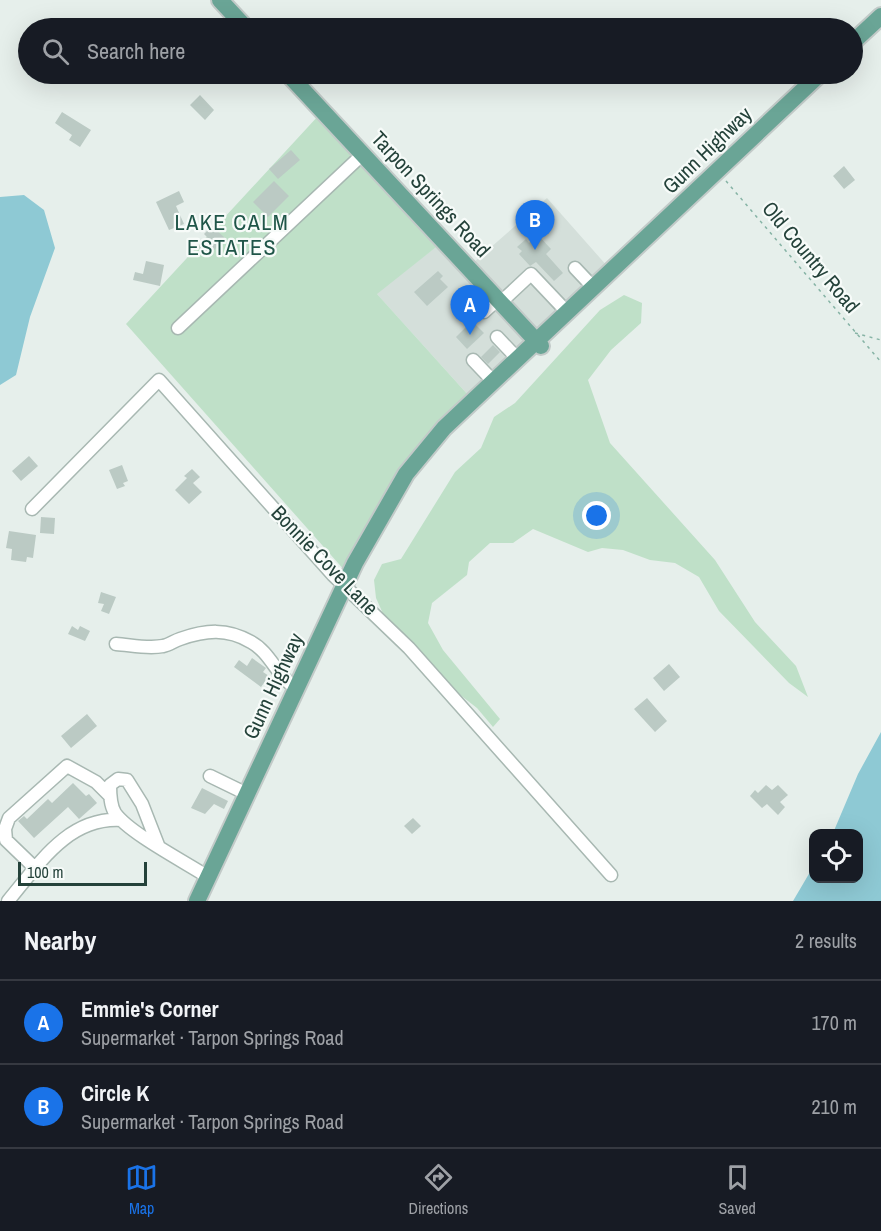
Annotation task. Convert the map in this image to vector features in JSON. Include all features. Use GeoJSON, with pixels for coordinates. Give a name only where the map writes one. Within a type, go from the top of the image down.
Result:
{"type":"FeatureCollection","features":[{"type":"Feature","properties":{"kind":"main road"},"geometry":{"type":"LineString","coordinates":[[220,0],[237,18]]}},
{"type":"Feature","properties":{"kind":"main road"},"geometry":{"type":"LineString","coordinates":[[863,33],[881,16]]}},
{"type":"Feature","properties":{"kind":"main road","name":"Tarpon Springs Road"},"geometry":{"type":"LineString","coordinates":[[297,84],[538,343]]}},
{"type":"Feature","properties":{"kind":"main road","name":"Gunn Highway"},"geometry":{"type":"LineString","coordinates":[[396,493],[538,343],[809,84]]}},
{"type":"Feature","properties":{"kind":"main road","name":"Gunn Highway"},"geometry":{"type":"LineString","coordinates":[[197,901],[344,586],[376,524],[406,474],[430,443],[492,380],[516,357],[538,343],[566,311],[625,259]]}},
{"type":"Feature","properties":{"kind":"street"},"geometry":{"type":"LineString","coordinates":[[178,328],[363,154]]}},
{"type":"Feature","properties":{"kind":"street"},"geometry":{"type":"LineString","coordinates":[[575,268],[592,286]]}},
{"type":"Feature","properties":{"kind":"street"},"geometry":{"type":"LineString","coordinates":[[484,312],[531,274],[566,311]]}},
{"type":"Feature","properties":{"kind":"street"},"geometry":{"type":"LineString","coordinates":[[497,337],[516,357]]}},
{"type":"Feature","properties":{"kind":"street"},"geometry":{"type":"LineString","coordinates":[[473,360],[492,380]]}},
{"type":"Feature","properties":{"kind":"street","name":"Bonnie Cove Lane"},"geometry":{"type":"LineString","coordinates":[[32,509],[159,380],[344,586],[409,648],[611,875]]}},
{"type":"Feature","properties":{"kind":"street"},"geometry":{"type":"LineString","coordinates":[[116,644],[163,646],[206,632],[222,631],[238,634],[269,657],[287,683],[296,688]]}},
{"type":"Feature","properties":{"kind":"street"},"geometry":{"type":"LineString","coordinates":[[35,868],[6,840],[5,829],[9,818],[67,766],[96,782],[110,796]]}},
{"type":"Feature","properties":{"kind":"street"},"geometry":{"type":"LineString","coordinates":[[210,776],[247,794]]}},
{"type":"Feature","properties":{"kind":"street"},"geometry":{"type":"LineString","coordinates":[[158,845],[142,804],[127,780],[118,779],[110,785],[110,796],[113,811],[127,827],[208,877]]}},
{"type":"Feature","properties":{"kind":"street"},"geometry":{"type":"LineString","coordinates":[[8,901],[62,839],[82,825],[106,819],[121,820]]}},
{"type":"Feature","properties":{"kind":"path","name":"Old Country Road"},"geometry":{"type":"LineString","coordinates":[[717,172],[881,363]]}},
{"type":"Feature","properties":{"kind":"path"},"geometry":{"type":"LineString","coordinates":[[854,332],[881,340]]}},
{"type":"Feature","properties":{"kind":"shaded area"},"geometry":{"type":"Polygon","coordinates":[[[547,198],[608,267],[536,333],[473,263],[547,198]]]}},
{"type":"Feature","properties":{"kind":"shaded area"},"geometry":{"type":"Polygon","coordinates":[[[440,244],[528,340],[469,396],[376,293],[440,244]]]}},
{"type":"Feature","properties":{"kind":"green space"},"geometry":{"type":"Polygon","coordinates":[[[319,115],[356,154],[171,329],[177,334],[362,161],[440,244],[377,294],[469,396],[346,572],[126,324],[319,115]]]}},
{"type":"Feature","properties":{"kind":"green space"},"geometry":{"type":"Polygon","coordinates":[[[624,295],[642,303],[641,323],[611,350],[588,380],[610,443],[715,560],[755,622],[796,666],[808,697],[789,683],[719,611],[699,577],[675,563],[650,560],[623,550],[602,548],[588,552],[533,529],[513,543],[490,543],[469,562],[467,575],[432,603],[428,623],[443,650],[500,719],[493,727],[420,651],[389,627],[376,598],[374,580],[382,564],[401,559],[455,472],[481,448],[494,417],[515,403],[600,310],[624,295]]]}},
{"type":"Feature","properties":{"kind":"water"},"geometry":{"type":"Polygon","coordinates":[[[24,195],[44,210],[55,248],[30,317],[16,375],[0,385],[0,197],[24,195]]]}},
{"type":"Feature","properties":{"kind":"water"},"geometry":{"type":"Polygon","coordinates":[[[881,732],[881,901],[793,901],[809,874],[809,883],[863,883],[863,829],[835,829],[858,774],[881,732]]]}},
{"type":"Feature","properties":{"kind":"building"},"geometry":{"type":"Polygon","coordinates":[[[200,95],[214,110],[205,120],[190,105],[200,95]]]}},
{"type":"Feature","properties":{"kind":"building"},"geometry":{"type":"Polygon","coordinates":[[[62,112],[91,130],[80,147],[69,140],[72,135],[55,123],[62,112]]]}},
{"type":"Feature","properties":{"kind":"building"},"geometry":{"type":"Polygon","coordinates":[[[291,150],[300,160],[278,179],[269,169],[291,150]]]}},
{"type":"Feature","properties":{"kind":"building"},"geometry":{"type":"Polygon","coordinates":[[[844,166],[855,180],[844,189],[833,176],[844,166]]]}},
{"type":"Feature","properties":{"kind":"building"},"geometry":{"type":"Polygon","coordinates":[[[274,181],[289,196],[268,217],[253,202],[274,181]]]}},
{"type":"Feature","properties":{"kind":"building"},"geometry":{"type":"Polygon","coordinates":[[[179,191],[184,202],[176,206],[184,224],[169,230],[156,202],[179,191]]]}},
{"type":"Feature","properties":{"kind":"building"},"geometry":{"type":"Polygon","coordinates":[[[212,226],[225,238],[208,257],[198,247],[207,237],[204,234],[212,226]]]}},
{"type":"Feature","properties":{"kind":"building"},"geometry":{"type":"Polygon","coordinates":[[[538,235],[551,249],[546,254],[563,273],[554,281],[536,262],[530,266],[519,254],[522,251],[517,247],[526,239],[529,243],[538,235]]]}},
{"type":"Feature","properties":{"kind":"building"},"geometry":{"type":"Polygon","coordinates":[[[146,261],[164,265],[160,286],[133,280],[135,272],[143,274],[146,261]]]}},
{"type":"Feature","properties":{"kind":"building"},"geometry":{"type":"Polygon","coordinates":[[[438,271],[443,276],[440,279],[448,287],[427,306],[414,292],[438,271]]]}},
{"type":"Feature","properties":{"kind":"building"},"geometry":{"type":"Polygon","coordinates":[[[472,321],[484,333],[467,349],[456,337],[472,321]]]}},
{"type":"Feature","properties":{"kind":"building"},"geometry":{"type":"Polygon","coordinates":[[[493,345],[500,352],[488,364],[481,357],[493,345]]]}},
{"type":"Feature","properties":{"kind":"building"},"geometry":{"type":"Polygon","coordinates":[[[29,456],[38,466],[21,481],[12,471],[29,456]]]}},
{"type":"Feature","properties":{"kind":"building"},"geometry":{"type":"Polygon","coordinates":[[[122,465],[128,481],[123,483],[125,486],[117,489],[109,470],[122,465]]]}},
{"type":"Feature","properties":{"kind":"building"},"geometry":{"type":"Polygon","coordinates":[[[192,469],[200,477],[193,483],[202,492],[189,504],[175,490],[187,478],[184,476],[192,469]]]}},
{"type":"Feature","properties":{"kind":"building"},"geometry":{"type":"Polygon","coordinates":[[[41,517],[55,518],[54,534],[40,533],[41,517]]]}},
{"type":"Feature","properties":{"kind":"building"},"geometry":{"type":"Polygon","coordinates":[[[9,531],[36,535],[33,558],[27,557],[26,562],[11,560],[12,549],[6,548],[9,531]]]}},
{"type":"Feature","properties":{"kind":"building"},"geometry":{"type":"Polygon","coordinates":[[[101,592],[116,597],[109,614],[101,611],[104,604],[98,603],[101,592]]]}},
{"type":"Feature","properties":{"kind":"building"},"geometry":{"type":"Polygon","coordinates":[[[72,626],[78,630],[80,626],[90,631],[85,641],[68,634],[72,626]]]}},
{"type":"Feature","properties":{"kind":"building"},"geometry":{"type":"Polygon","coordinates":[[[252,658],[266,668],[263,672],[269,676],[261,687],[234,667],[239,660],[247,666],[252,658]]]}},
{"type":"Feature","properties":{"kind":"building"},"geometry":{"type":"Polygon","coordinates":[[[669,664],[680,677],[664,691],[653,678],[669,664]]]}},
{"type":"Feature","properties":{"kind":"building"},"geometry":{"type":"Polygon","coordinates":[[[647,698],[667,721],[655,732],[634,709],[647,698]]]}},
{"type":"Feature","properties":{"kind":"building"},"geometry":{"type":"Polygon","coordinates":[[[87,714],[97,726],[71,748],[61,736],[87,714]]]}},
{"type":"Feature","properties":{"kind":"building"},"geometry":{"type":"Polygon","coordinates":[[[73,783],[97,803],[79,819],[68,807],[34,838],[18,821],[24,816],[27,819],[48,799],[52,803],[73,783]]]}},
{"type":"Feature","properties":{"kind":"building"},"geometry":{"type":"Polygon","coordinates":[[[766,785],[772,790],[778,785],[788,795],[780,802],[785,807],[778,815],[767,804],[762,808],[750,796],[755,790],[758,793],[766,785]]]}},
{"type":"Feature","properties":{"kind":"building"},"geometry":{"type":"Polygon","coordinates":[[[202,788],[228,801],[224,809],[214,804],[205,814],[191,808],[202,788]]]}},
{"type":"Feature","properties":{"kind":"building"},"geometry":{"type":"Polygon","coordinates":[[[413,818],[421,826],[412,834],[404,826],[413,818]]]}},
{"type":"Feature","properties":{"kind":"place","name":"Circle K"},"geometry":{"type":"Point","coordinates":[535,250]}},
{"type":"Feature","properties":{"kind":"place","name":"Emmie's Corner"},"geometry":{"type":"Point","coordinates":[470,335]}},
{"type":"Feature","properties":{"kind":"district","name":"LAKE CALM ESTATES"},"geometry":{"type":"Point","coordinates":[232,234]}}]}
